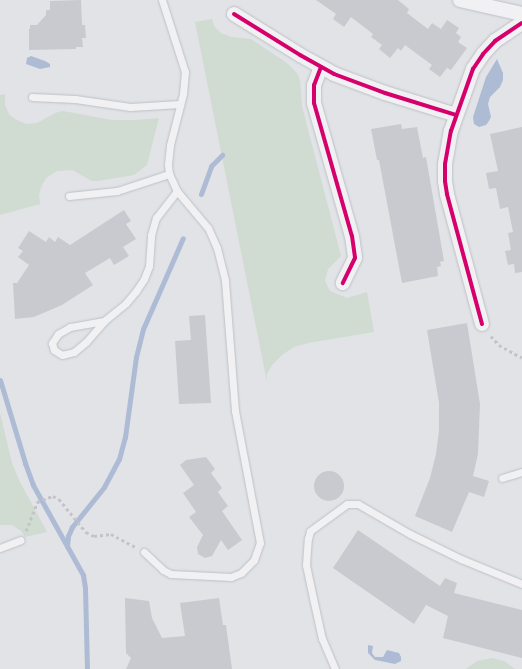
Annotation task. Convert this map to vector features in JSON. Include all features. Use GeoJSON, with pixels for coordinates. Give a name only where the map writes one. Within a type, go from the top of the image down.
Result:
{"type":"FeatureCollection","features":[{"type":"Feature","properties":{"kind":"street"},"geometry":{"type":"LineString","coordinates":[[460,0],[522,14]]}},
{"type":"Feature","properties":{"kind":"street"},"geometry":{"type":"LineString","coordinates":[[234,14],[321,67],[378,90],[456,115]]}},
{"type":"Feature","properties":{"kind":"street"},"geometry":{"type":"LineString","coordinates":[[482,324],[445,181],[447,148],[456,115],[473,69],[483,54],[504,34],[522,23]]}},
{"type":"Feature","properties":{"kind":"street"},"geometry":{"type":"LineString","coordinates":[[321,67],[313,90],[314,103],[352,236],[355,258],[343,283]]}},
{"type":"Feature","properties":{"kind":"lane"},"geometry":{"type":"LineString","coordinates":[[144,552],[163,570],[171,574],[231,577],[241,573],[254,560],[260,543],[235,411],[225,280],[217,248],[208,228],[176,191],[169,174],[168,164],[170,145],[180,104],[185,72],[162,0]]}},
{"type":"Feature","properties":{"kind":"lane"},"geometry":{"type":"LineString","coordinates":[[32,97],[75,99],[130,107],[180,104]]}},
{"type":"Feature","properties":{"kind":"lane"},"geometry":{"type":"LineString","coordinates":[[69,196],[116,191],[169,174]]}},
{"type":"Feature","properties":{"kind":"lane"},"geometry":{"type":"LineString","coordinates":[[104,321],[70,327],[58,334],[52,343],[54,350],[62,355],[74,352],[86,342],[104,321],[126,303],[144,279],[149,266],[151,235],[156,218],[176,191]]}},
{"type":"Feature","properties":{"kind":"lane"},"geometry":{"type":"LineString","coordinates":[[502,478],[522,472]]}},
{"type":"Feature","properties":{"kind":"lane"},"geometry":{"type":"LineString","coordinates":[[335,669],[322,639],[306,565],[310,531],[347,504],[358,504],[410,534],[454,556],[522,584]]}},
{"type":"Feature","properties":{"kind":"lane"},"geometry":{"type":"LineString","coordinates":[[0,548],[21,540]]}},
{"type":"Feature","properties":{"kind":"path"},"geometry":{"type":"LineString","coordinates":[[482,324],[499,345],[522,358]]}},
{"type":"Feature","properties":{"kind":"path"},"geometry":{"type":"LineString","coordinates":[[21,540],[29,525],[37,502],[53,496],[59,499],[89,534],[94,536],[111,534],[144,552]]}},
{"type":"Feature","properties":{"kind":"shaded area"},"geometry":{"type":"Polygon","coordinates":[[[212,19],[214,26],[221,33],[231,37],[251,39],[287,63],[297,73],[300,80],[302,106],[341,256],[328,269],[325,281],[330,291],[347,298],[367,292],[374,332],[308,343],[294,347],[282,355],[272,365],[267,374],[267,382],[195,22],[212,19]]]}},
{"type":"Feature","properties":{"kind":"shaded area"},"geometry":{"type":"Polygon","coordinates":[[[5,94],[5,105],[9,114],[15,119],[26,124],[37,123],[55,113],[63,111],[112,120],[159,118],[147,165],[134,175],[97,181],[92,181],[72,170],[57,171],[46,178],[41,187],[39,195],[40,204],[0,215],[0,95],[5,94]]]}},
{"type":"Feature","properties":{"kind":"shaded area"},"geometry":{"type":"Polygon","coordinates":[[[0,413],[12,463],[19,480],[47,532],[25,537],[21,531],[12,525],[0,525],[0,413]]]}},
{"type":"Feature","properties":{"kind":"shaded area"},"geometry":{"type":"Polygon","coordinates":[[[493,658],[504,661],[515,669],[466,669],[477,661],[493,658]]]}},
{"type":"Feature","properties":{"kind":"water"},"geometry":{"type":"Polygon","coordinates":[[[31,56],[45,61],[50,64],[50,67],[40,69],[26,64],[27,58],[31,56]]]}},
{"type":"Feature","properties":{"kind":"water"},"geometry":{"type":"Polygon","coordinates":[[[497,59],[503,73],[503,80],[500,87],[490,97],[488,104],[491,117],[489,121],[486,125],[479,127],[474,124],[473,117],[486,77],[497,59]]]}},
{"type":"Feature","properties":{"kind":"water"},"geometry":{"type":"Polygon","coordinates":[[[368,645],[373,646],[372,653],[375,657],[383,657],[387,650],[399,653],[401,661],[395,664],[375,660],[368,653],[368,645]]]}},
{"type":"Feature","properties":{"kind":"building"},"geometry":{"type":"Polygon","coordinates":[[[81,0],[82,25],[85,25],[86,38],[82,38],[83,47],[76,47],[76,49],[29,50],[30,25],[37,25],[46,15],[46,10],[50,10],[50,1],[81,0]]]}},
{"type":"Feature","properties":{"kind":"building"},"geometry":{"type":"Polygon","coordinates":[[[316,0],[398,0],[409,9],[407,13],[428,29],[432,23],[441,29],[447,20],[459,28],[456,33],[461,37],[458,42],[467,48],[451,70],[447,68],[440,77],[429,69],[432,65],[405,45],[401,51],[398,48],[390,58],[379,49],[382,45],[371,37],[373,34],[351,17],[344,27],[333,19],[336,14],[316,0]]]}},
{"type":"Feature","properties":{"kind":"building"},"geometry":{"type":"Polygon","coordinates":[[[401,124],[402,129],[417,127],[423,158],[426,157],[444,261],[440,262],[441,266],[437,267],[438,276],[402,283],[379,160],[377,160],[371,129],[401,124]]]}},
{"type":"Feature","properties":{"kind":"building"},"geometry":{"type":"Polygon","coordinates":[[[522,127],[522,272],[515,273],[514,264],[508,265],[505,251],[511,250],[508,233],[513,232],[508,207],[500,209],[496,188],[489,189],[486,173],[498,171],[490,134],[522,127]]]}},
{"type":"Feature","properties":{"kind":"building"},"geometry":{"type":"Polygon","coordinates":[[[124,210],[131,221],[126,224],[136,239],[123,247],[129,256],[114,265],[110,258],[85,273],[93,285],[62,305],[34,317],[15,319],[13,283],[17,283],[29,265],[18,257],[23,251],[18,248],[29,231],[46,242],[49,237],[55,242],[58,237],[70,245],[124,210]]]}},
{"type":"Feature","properties":{"kind":"building"},"geometry":{"type":"Polygon","coordinates":[[[205,315],[211,403],[179,404],[175,341],[191,340],[189,316],[205,315]]]}},
{"type":"Feature","properties":{"kind":"building"},"geometry":{"type":"Polygon","coordinates":[[[467,323],[480,404],[478,454],[473,476],[489,481],[484,497],[469,492],[452,532],[415,516],[430,478],[436,454],[439,430],[439,403],[427,330],[467,323]]]}},
{"type":"Feature","properties":{"kind":"building"},"geometry":{"type":"Polygon","coordinates":[[[206,457],[215,469],[211,473],[222,488],[218,492],[228,506],[222,511],[242,540],[228,550],[221,540],[212,556],[205,558],[198,554],[197,547],[203,535],[189,517],[196,512],[183,493],[194,485],[180,465],[186,460],[206,457]]]}},
{"type":"Feature","properties":{"kind":"building"},"geometry":{"type":"Polygon","coordinates":[[[329,471],[335,472],[343,480],[343,492],[335,500],[329,501],[323,500],[315,492],[314,486],[315,480],[323,472],[329,471]]]}},
{"type":"Feature","properties":{"kind":"building"},"geometry":{"type":"Polygon","coordinates":[[[358,530],[440,586],[445,578],[457,583],[454,593],[522,610],[522,658],[443,638],[448,616],[426,605],[414,624],[333,568],[358,530]]]}},
{"type":"Feature","properties":{"kind":"building"},"geometry":{"type":"Polygon","coordinates":[[[125,598],[149,601],[152,618],[162,638],[185,636],[180,603],[219,598],[223,625],[226,625],[232,669],[126,669],[131,658],[126,653],[125,598]]]}},
{"type":"Feature","properties":{"kind":"waterway"},"geometry":{"type":"LineString","coordinates":[[201,194],[211,166],[222,155]]}},
{"type":"Feature","properties":{"kind":"waterway"},"geometry":{"type":"LineString","coordinates":[[67,546],[68,536],[72,527],[104,487],[119,459],[125,437],[136,357],[143,329],[183,238]]}},
{"type":"Feature","properties":{"kind":"waterway"},"geometry":{"type":"LineString","coordinates":[[0,380],[33,485],[83,575],[85,588],[87,669]]}},
{"type":"Feature","properties":{"kind":"cycle path"},"geometry":{"type":"LineString","coordinates":[[234,14],[300,55],[334,74],[385,93],[456,115]]}},
{"type":"Feature","properties":{"kind":"cycle path"},"geometry":{"type":"LineString","coordinates":[[482,324],[447,194],[445,164],[451,131],[473,69],[483,54],[495,41],[522,23]]}},
{"type":"Feature","properties":{"kind":"cycle path"},"geometry":{"type":"LineString","coordinates":[[321,67],[314,85],[314,103],[352,236],[355,258],[343,283]]}}]}
